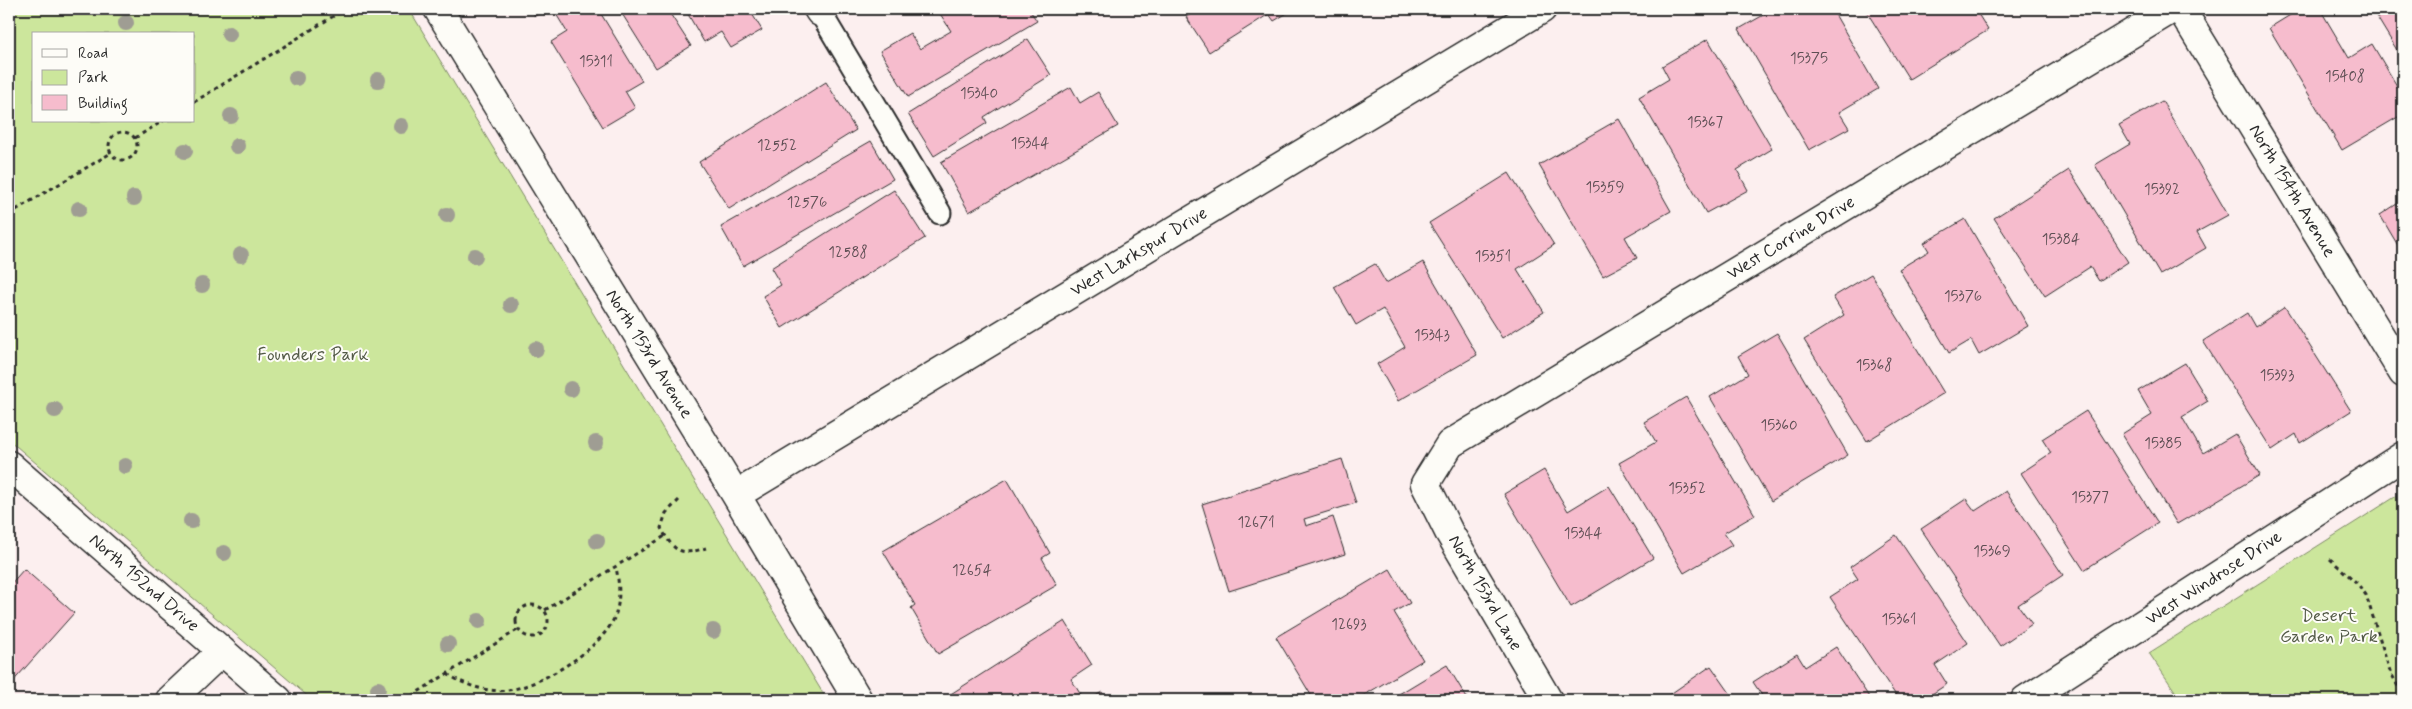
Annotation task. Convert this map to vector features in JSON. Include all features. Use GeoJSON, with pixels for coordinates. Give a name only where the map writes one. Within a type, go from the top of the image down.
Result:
{"type":"FeatureCollection","features":[{"type":"Feature","properties":{"kind":"street","name":"North 153rd Avenue"},"geometry":{"type":"LineString","coordinates":[[438,9],[736,495],[858,700]]}},
{"type":"Feature","properties":{"kind":"street","name":"West Larkspur Drive"},"geometry":{"type":"LineString","coordinates":[[736,495],[1542,9]]}},
{"type":"Feature","properties":{"kind":"street","name":"West Corrine Drive"},"geometry":{"type":"LineString","coordinates":[[1425,484],[1450,444],[2172,9]]}},
{"type":"Feature","properties":{"kind":"street","name":"North 154th Avenue"},"geometry":{"type":"LineString","coordinates":[[2181,9],[2403,373]]}},
{"type":"Feature","properties":{"kind":"street","name":"West Windrose Drive"},"geometry":{"type":"LineString","coordinates":[[2025,700],[2403,456]]}},
{"type":"Feature","properties":{"kind":"street","name":"North 152nd Drive"},"geometry":{"type":"LineString","coordinates":[[9,465],[278,700]]}},
{"type":"Feature","properties":{"kind":"street","name":"North 153rd Lane"},"geometry":{"type":"LineString","coordinates":[[1425,484],[1449,532],[1548,700]]}},
{"type":"Feature","properties":{"kind":"street"},"geometry":{"type":"LineString","coordinates":[[170,700],[222,651]]}},
{"type":"Feature","properties":{"kind":"lane"},"geometry":{"type":"LineString","coordinates":[[821,10],[940,213]]}},
{"type":"Feature","properties":{"kind":"path"},"geometry":{"type":"LineString","coordinates":[[195,101],[345,9]]}},
{"type":"Feature","properties":{"kind":"path"},"geometry":{"type":"LineString","coordinates":[[135,138],[161,122]]}},
{"type":"Feature","properties":{"kind":"path"},"geometry":{"type":"LineString","coordinates":[[129,133],[135,138],[137,148],[132,156],[124,160],[111,153],[110,141],[116,134],[129,133]]}},
{"type":"Feature","properties":{"kind":"path"},"geometry":{"type":"LineString","coordinates":[[9,214],[111,153]]}},
{"type":"Feature","properties":{"kind":"path"},"geometry":{"type":"LineString","coordinates":[[678,500],[666,513],[661,528],[668,543],[681,552],[689,553],[706,548]]}},
{"type":"Feature","properties":{"kind":"path"},"geometry":{"type":"LineString","coordinates":[[545,610],[666,536]]}},
{"type":"Feature","properties":{"kind":"path"},"geometry":{"type":"LineString","coordinates":[[2330,559],[2357,583],[2366,595],[2390,672],[2403,696]]}},
{"type":"Feature","properties":{"kind":"path"},"geometry":{"type":"LineString","coordinates":[[446,674],[464,685],[486,690],[506,690],[535,682],[566,665],[603,636],[611,624],[619,599],[616,566]]}},
{"type":"Feature","properties":{"kind":"path"},"geometry":{"type":"LineString","coordinates":[[534,605],[545,610],[548,624],[542,633],[533,636],[523,633],[519,629],[517,624],[518,614],[525,607],[534,605]]}},
{"type":"Feature","properties":{"kind":"path"},"geometry":{"type":"LineString","coordinates":[[405,700],[519,629]]}},
{"type":"Feature","properties":{"kind":"green space","name":"Founders Park"},"geometry":{"type":"Polygon","coordinates":[[[9,9],[409,9],[827,700],[312,700],[9,440],[9,9]]]}},
{"type":"Feature","properties":{"kind":"green space","name":"Desert Garden Park"},"geometry":{"type":"Polygon","coordinates":[[[2403,492],[2403,700],[2181,700],[2149,653],[2403,492]]]}},
{"type":"Feature","properties":{"kind":"building"},"geometry":{"type":"Polygon","coordinates":[[[531,9],[547,9],[535,16],[531,9]]]}},
{"type":"Feature","properties":{"kind":"building"},"geometry":{"type":"Polygon","coordinates":[[[553,9],[598,9],[642,81],[625,91],[635,108],[603,127],[551,42],[567,32],[553,9]]]}},
{"type":"Feature","properties":{"kind":"building"},"geometry":{"type":"Polygon","coordinates":[[[619,9],[667,9],[691,46],[656,68],[619,9]]]}},
{"type":"Feature","properties":{"kind":"building"},"geometry":{"type":"Polygon","coordinates":[[[685,9],[749,9],[762,30],[731,48],[721,32],[704,42],[685,9]]]}},
{"type":"Feature","properties":{"kind":"building"},"geometry":{"type":"Polygon","coordinates":[[[945,9],[1029,9],[1037,21],[908,97],[880,51],[910,33],[920,49],[951,31],[939,12],[945,9]]]}},
{"type":"Feature","properties":{"kind":"building"},"geometry":{"type":"Polygon","coordinates":[[[1199,9],[1294,9],[1274,21],[1269,14],[1209,52],[1186,17],[1199,9]]]}},
{"type":"Feature","properties":{"kind":"building"},"geometry":{"type":"Polygon","coordinates":[[[1774,9],[1832,9],[1878,89],[1839,112],[1849,128],[1809,150],[1739,29],[1774,9]]]}},
{"type":"Feature","properties":{"kind":"building"},"geometry":{"type":"Polygon","coordinates":[[[1865,9],[1975,9],[1988,30],[1909,79],[1865,9]]]}},
{"type":"Feature","properties":{"kind":"building"},"geometry":{"type":"Polygon","coordinates":[[[2300,9],[2320,9],[2349,58],[2372,44],[2403,96],[2403,114],[2342,150],[2269,28],[2300,9]]]}},
{"type":"Feature","properties":{"kind":"building"},"geometry":{"type":"Polygon","coordinates":[[[2372,9],[2403,9],[2403,60],[2372,9]]]}},
{"type":"Feature","properties":{"kind":"building"},"geometry":{"type":"Polygon","coordinates":[[[1028,39],[1051,75],[984,117],[987,123],[934,156],[908,114],[1028,39]]]}},
{"type":"Feature","properties":{"kind":"building"},"geometry":{"type":"Polygon","coordinates":[[[1708,39],[1772,149],[1737,170],[1748,190],[1706,213],[1639,97],[1669,79],[1662,66],[1708,39]]]}},
{"type":"Feature","properties":{"kind":"building"},"geometry":{"type":"Polygon","coordinates":[[[826,82],[856,130],[729,209],[699,162],[826,82]]]}},
{"type":"Feature","properties":{"kind":"building"},"geometry":{"type":"Polygon","coordinates":[[[1071,87],[1080,103],[1098,92],[1118,126],[969,212],[941,162],[1071,87]]]}},
{"type":"Feature","properties":{"kind":"building"},"geometry":{"type":"Polygon","coordinates":[[[2162,101],[2228,215],[2197,232],[2206,248],[2160,275],[2095,165],[2130,144],[2119,125],[2162,101]]]}},
{"type":"Feature","properties":{"kind":"building"},"geometry":{"type":"Polygon","coordinates":[[[1619,119],[1671,211],[1625,237],[1637,258],[1603,276],[1539,165],[1619,119]]]}},
{"type":"Feature","properties":{"kind":"building"},"geometry":{"type":"Polygon","coordinates":[[[871,141],[893,179],[743,266],[721,227],[871,141]]]}},
{"type":"Feature","properties":{"kind":"building"},"geometry":{"type":"Polygon","coordinates":[[[2069,170],[2128,262],[2099,281],[2090,267],[2045,296],[1994,218],[2069,170]]]}},
{"type":"Feature","properties":{"kind":"building"},"geometry":{"type":"Polygon","coordinates":[[[1509,173],[1554,245],[1517,269],[1544,312],[1502,338],[1429,223],[1509,173]]]}},
{"type":"Feature","properties":{"kind":"building"},"geometry":{"type":"Polygon","coordinates":[[[894,190],[925,238],[782,328],[763,296],[781,285],[771,268],[894,190]]]}},
{"type":"Feature","properties":{"kind":"building"},"geometry":{"type":"Polygon","coordinates":[[[2403,200],[2403,254],[2380,215],[2403,200]]]}},
{"type":"Feature","properties":{"kind":"building"},"geometry":{"type":"Polygon","coordinates":[[[1965,219],[2028,326],[1979,355],[1971,340],[1949,353],[1899,269],[1929,251],[1924,243],[1965,219]]]}},
{"type":"Feature","properties":{"kind":"building"},"geometry":{"type":"Polygon","coordinates":[[[1423,262],[1477,355],[1398,401],[1377,364],[1405,347],[1383,309],[1356,325],[1334,287],[1375,264],[1386,283],[1423,262]]]}},
{"type":"Feature","properties":{"kind":"building"},"geometry":{"type":"Polygon","coordinates":[[[1871,274],[1944,393],[1867,441],[1804,340],[1844,315],[1833,297],[1871,274]]]}},
{"type":"Feature","properties":{"kind":"building"},"geometry":{"type":"Polygon","coordinates":[[[2285,307],[2351,411],[2300,443],[2296,434],[2272,450],[2203,341],[2247,313],[2255,327],[2285,307]]]}},
{"type":"Feature","properties":{"kind":"building"},"geometry":{"type":"Polygon","coordinates":[[[1777,333],[1848,455],[1771,501],[1710,397],[1748,374],[1738,356],[1777,333]]]}},
{"type":"Feature","properties":{"kind":"building"},"geometry":{"type":"Polygon","coordinates":[[[2185,363],[2208,401],[2182,417],[2203,453],[2235,434],[2260,475],[2177,524],[2122,434],[2152,415],[2138,391],[2185,363]]]}},
{"type":"Feature","properties":{"kind":"building"},"geometry":{"type":"Polygon","coordinates":[[[1686,397],[1755,515],[1724,533],[1732,545],[1684,573],[1619,463],[1656,442],[1644,422],[1686,397]]]}},
{"type":"Feature","properties":{"kind":"building"},"geometry":{"type":"Polygon","coordinates":[[[2086,411],[2158,523],[2084,570],[2021,473],[2051,453],[2042,439],[2086,411]]]}},
{"type":"Feature","properties":{"kind":"building"},"geometry":{"type":"Polygon","coordinates":[[[1342,459],[1356,503],[1304,519],[1306,526],[1333,517],[1345,554],[1229,591],[1202,504],[1342,459]]]}},
{"type":"Feature","properties":{"kind":"building"},"geometry":{"type":"Polygon","coordinates":[[[1544,470],[1568,511],[1609,486],[1653,558],[1571,607],[1504,494],[1544,470]]]}},
{"type":"Feature","properties":{"kind":"building"},"geometry":{"type":"Polygon","coordinates":[[[1007,479],[1050,553],[1042,558],[1057,585],[938,654],[911,608],[915,605],[883,551],[1007,479]]]}},
{"type":"Feature","properties":{"kind":"building"},"geometry":{"type":"Polygon","coordinates":[[[2006,491],[2063,575],[2018,605],[2032,624],[2000,646],[1921,529],[1966,499],[1975,511],[2006,491]]]}},
{"type":"Feature","properties":{"kind":"building"},"geometry":{"type":"Polygon","coordinates":[[[1896,535],[1968,643],[1935,665],[1947,684],[1923,700],[1899,700],[1830,597],[1858,579],[1850,567],[1896,535]]]}},
{"type":"Feature","properties":{"kind":"building"},"geometry":{"type":"Polygon","coordinates":[[[24,569],[74,613],[9,686],[9,586],[24,569]]]}},
{"type":"Feature","properties":{"kind":"building"},"geometry":{"type":"Polygon","coordinates":[[[1390,569],[1410,603],[1394,612],[1423,660],[1356,700],[1314,700],[1276,637],[1390,569]]]}},
{"type":"Feature","properties":{"kind":"building"},"geometry":{"type":"Polygon","coordinates":[[[1065,621],[1092,665],[1071,679],[1084,700],[948,700],[946,697],[1065,621]]]}},
{"type":"Feature","properties":{"kind":"building"},"geometry":{"type":"Polygon","coordinates":[[[1836,647],[1871,700],[1765,700],[1753,682],[1797,654],[1805,667],[1836,647]]]}},
{"type":"Feature","properties":{"kind":"building"},"geometry":{"type":"Polygon","coordinates":[[[1447,665],[1468,700],[1389,700],[1447,665]]]}},
{"type":"Feature","properties":{"kind":"building"},"geometry":{"type":"Polygon","coordinates":[[[1711,666],[1735,700],[1668,700],[1666,697],[1711,666]]]}},
{"type":"Feature","properties":{"kind":"building"},"geometry":{"type":"Polygon","coordinates":[[[1102,692],[1107,700],[1089,700],[1102,692]]]}}]}
